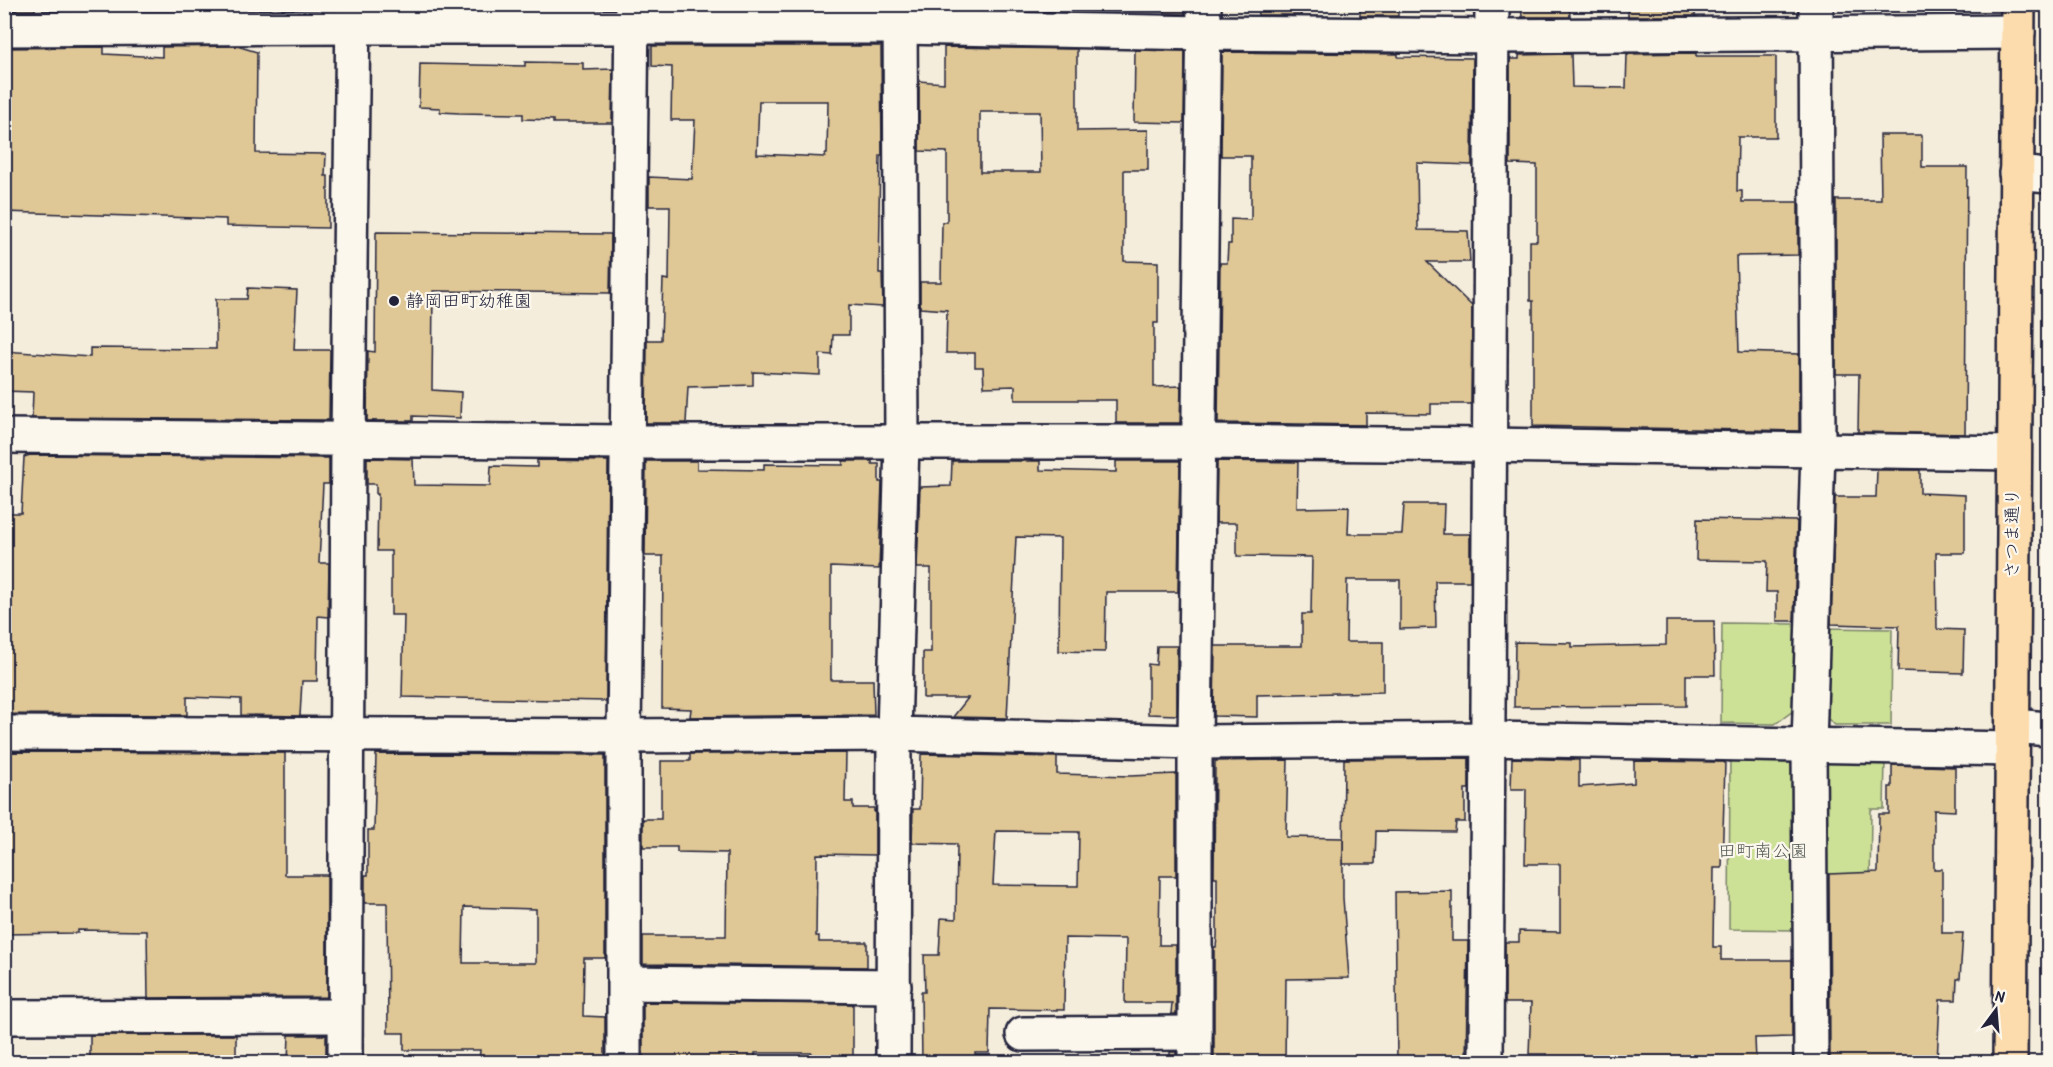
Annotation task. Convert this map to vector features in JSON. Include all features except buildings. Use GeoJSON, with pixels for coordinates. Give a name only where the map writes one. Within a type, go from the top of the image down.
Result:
{"type":"FeatureCollection","features":[{"type":"Feature","properties":{"kind":"main road","name":"さつま通り"},"geometry":{"type":"LineString","coordinates":[[2010,1062],[2018,18]]}},
{"type":"Feature","properties":{"kind":"street"},"geometry":{"type":"LineString","coordinates":[[345,1062],[353,16]]}},
{"type":"Feature","properties":{"kind":"street"},"geometry":{"type":"LineString","coordinates":[[4,29],[353,16],[900,16],[1492,20],[2018,18]]}},
{"type":"Feature","properties":{"kind":"street"},"geometry":{"type":"LineString","coordinates":[[624,1062],[624,735],[632,16]]}},
{"type":"Feature","properties":{"kind":"street"},"geometry":{"type":"LineString","coordinates":[[893,1062],[894,734],[902,442],[900,16]]}},
{"type":"Feature","properties":{"kind":"street"},"geometry":{"type":"LineString","coordinates":[[1023,1034],[1195,1048],[1195,742],[1204,19]]}},
{"type":"Feature","properties":{"kind":"street"},"geometry":{"type":"LineString","coordinates":[[1811,1062],[1809,745],[1818,450],[1816,19]]}},
{"type":"Feature","properties":{"kind":"street"},"geometry":{"type":"LineString","coordinates":[[1486,1062],[1492,20]]}},
{"type":"Feature","properties":{"kind":"street"},"geometry":{"type":"LineString","coordinates":[[2016,173],[2049,176]]}},
{"type":"Feature","properties":{"kind":"street"},"geometry":{"type":"LineString","coordinates":[[4,436],[627,442],[1199,442],[2013,453]]}},
{"type":"Feature","properties":{"kind":"street"},"geometry":{"type":"LineString","coordinates":[[4,733],[894,734],[1195,742],[1487,739],[1809,745],[2013,738],[2049,729]]}},
{"type":"Feature","properties":{"kind":"street"},"geometry":{"type":"LineString","coordinates":[[624,983],[894,986]]}},
{"type":"Feature","properties":{"kind":"street"},"geometry":{"type":"LineString","coordinates":[[4,1017],[345,1016]]}},
{"type":"Feature","properties":{"kind":"green space"},"geometry":{"type":"Polygon","coordinates":[[[1722,623],[1797,624],[1797,708],[1775,724],[1721,723],[1722,623]]]}},
{"type":"Feature","properties":{"kind":"green space"},"geometry":{"type":"Polygon","coordinates":[[[1821,628],[1892,629],[1891,725],[1835,725],[1820,712],[1821,628]]]}},
{"type":"Feature","properties":{"kind":"green space","name":"田町南公園"},"geometry":{"type":"Polygon","coordinates":[[[1730,756],[1786,756],[1797,773],[1796,930],[1729,929],[1730,756]]]}},
{"type":"Feature","properties":{"kind":"green space","name":"田町南公園"},"geometry":{"type":"Polygon","coordinates":[[[1832,759],[1885,759],[1884,809],[1871,809],[1870,892],[1821,891],[1821,772],[1832,759]]]}},
{"type":"Feature","properties":{"kind":"place","name":"静岡田町幼稚園"},"geometry":{"type":"Point","coordinates":[394,301]}}]}
